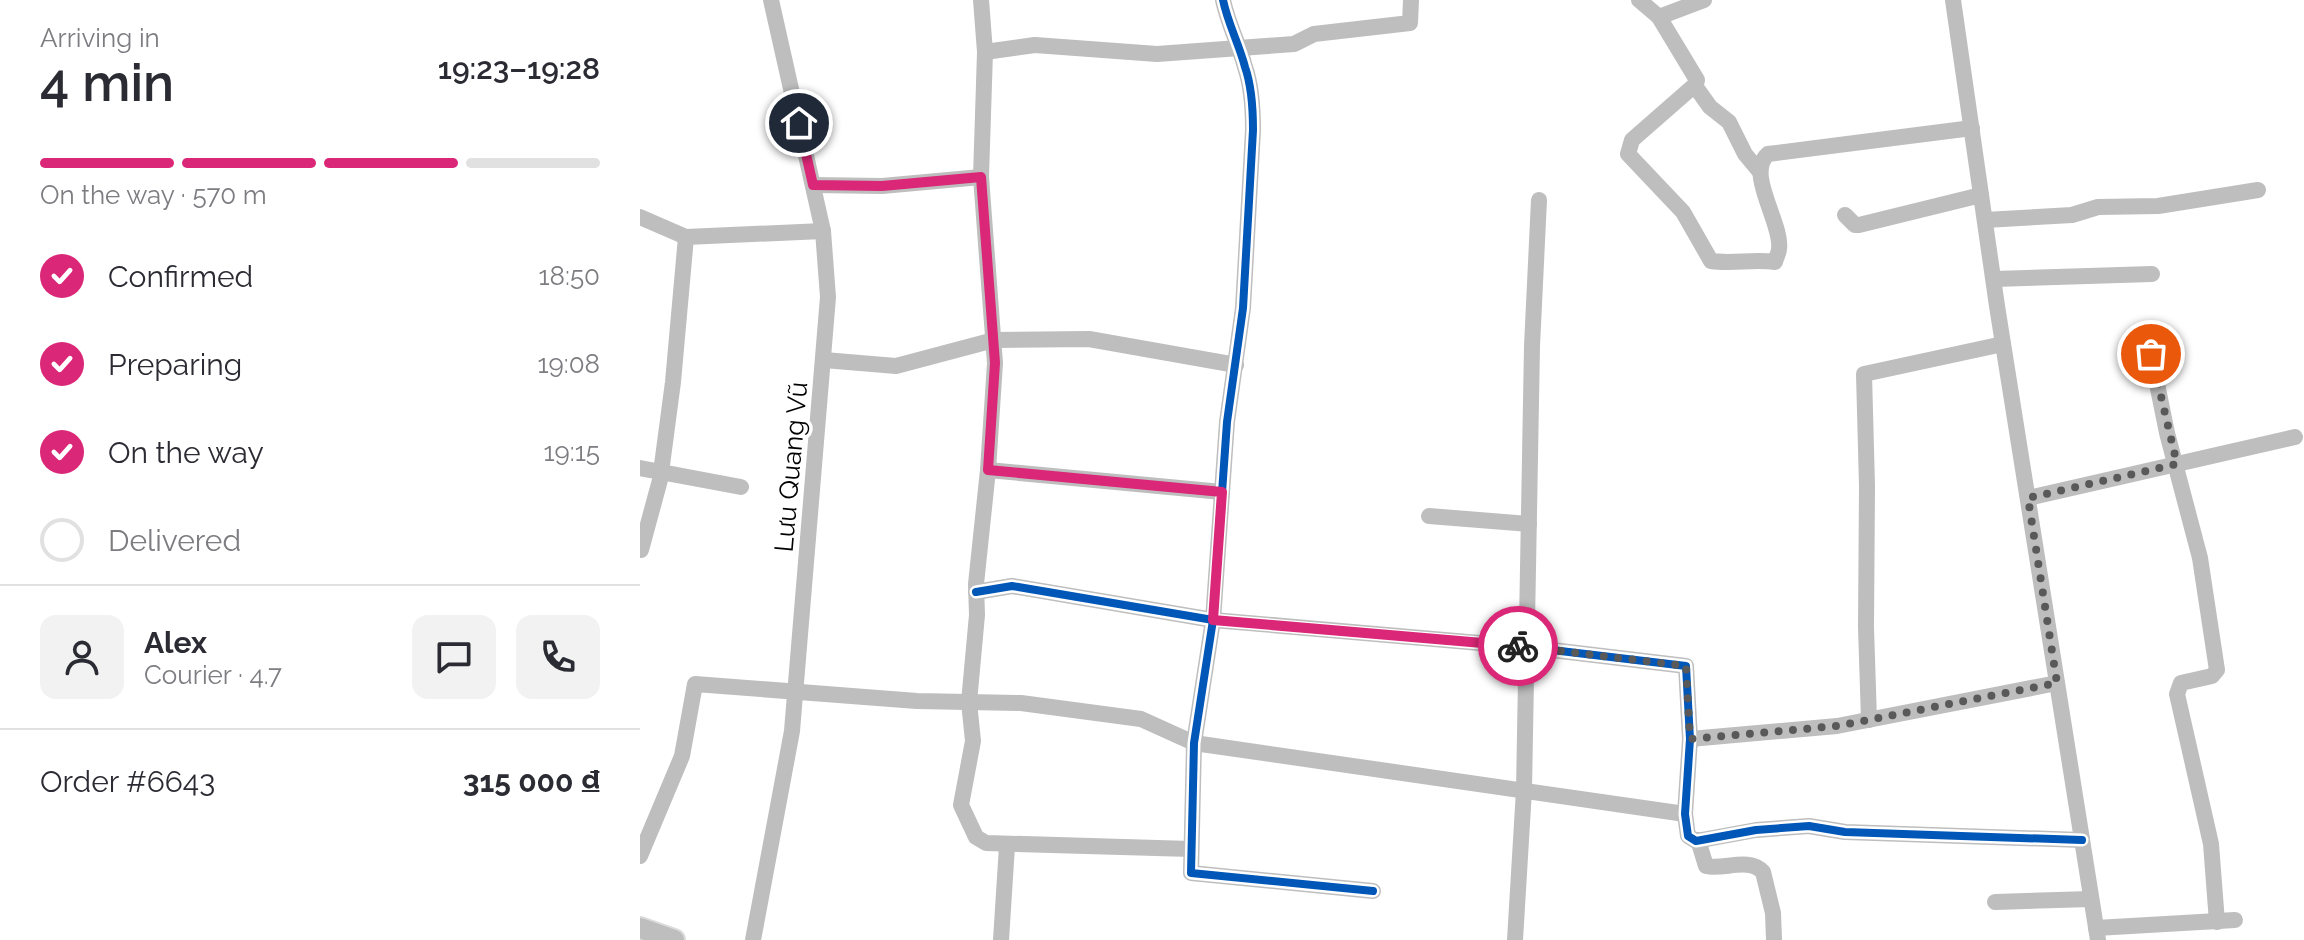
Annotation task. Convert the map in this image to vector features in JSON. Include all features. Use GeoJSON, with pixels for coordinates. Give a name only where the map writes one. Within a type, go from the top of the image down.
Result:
{"type":"FeatureCollection","features":[{"type":"Feature","properties":{"kind":"main road"},"geometry":{"type":"LineString","coordinates":[[640,928],[674,940]]}},
{"type":"Feature","properties":{"kind":"street","name":"Lưu Quang Vũ"},"geometry":{"type":"LineString","coordinates":[[753,940],[792,731],[828,297],[823,231],[771,0]]}},
{"type":"Feature","properties":{"kind":"street"},"geometry":{"type":"LineString","coordinates":[[981,0],[985,52],[981,177],[994,340],[993,408],[969,702],[973,741],[961,805],[979,840],[1007,846],[1191,849]]}},
{"type":"Feature","properties":{"kind":"street"},"geometry":{"type":"LineString","coordinates":[[1223,0],[1229,28],[1240,50],[1251,91],[1253,130],[1248,240],[1236,365],[1227,422],[1213,620],[1194,743],[1191,873],[1373,891]]}},
{"type":"Feature","properties":{"kind":"street"},"geometry":{"type":"LineString","coordinates":[[985,52],[1035,45],[1157,54],[1294,44],[1314,34],[1410,23],[1411,0]]}},
{"type":"Feature","properties":{"kind":"street"},"geometry":{"type":"LineString","coordinates":[[1639,0],[1659,17],[1697,80],[1695,86],[1632,140],[1628,154],[1683,212],[1711,261],[1730,264],[1755,259],[1775,262],[1780,247],[1760,172],[1745,154],[1729,122],[1710,107],[1695,86]]}},
{"type":"Feature","properties":{"kind":"street"},"geometry":{"type":"LineString","coordinates":[[1659,17],[1704,0]]}},
{"type":"Feature","properties":{"kind":"street"},"geometry":{"type":"LineString","coordinates":[[1953,0],[2003,344],[2097,934],[2235,920]]}},
{"type":"Feature","properties":{"kind":"street"},"geometry":{"type":"LineString","coordinates":[[1760,172],[1763,159],[1775,152],[1972,128]]}},
{"type":"Feature","properties":{"kind":"street"},"geometry":{"type":"LineString","coordinates":[[813,185],[882,186],[981,177]]}},
{"type":"Feature","properties":{"kind":"street"},"geometry":{"type":"LineString","coordinates":[[1985,220],[2072,215],[2098,207],[2158,206],[2258,190]]}},
{"type":"Feature","properties":{"kind":"street"},"geometry":{"type":"LineString","coordinates":[[1845,215],[1859,225],[1981,195]]}},
{"type":"Feature","properties":{"kind":"street"},"geometry":{"type":"LineString","coordinates":[[1515,940],[1524,790],[1532,346],[1539,200]]}},
{"type":"Feature","properties":{"kind":"street"},"geometry":{"type":"LineString","coordinates":[[640,217],[686,237],[823,231]]}},
{"type":"Feature","properties":{"kind":"street"},"geometry":{"type":"LineString","coordinates":[[641,550],[661,473],[686,237]]}},
{"type":"Feature","properties":{"kind":"street"},"geometry":{"type":"LineString","coordinates":[[1994,279],[2152,274]]}},
{"type":"Feature","properties":{"kind":"street"},"geometry":{"type":"LineString","coordinates":[[824,360],[896,366],[994,340],[1089,339],[1236,365]]}},
{"type":"Feature","properties":{"kind":"street"},"geometry":{"type":"LineString","coordinates":[[1869,720],[1864,374],[2003,344]]}},
{"type":"Feature","properties":{"kind":"street"},"geometry":{"type":"LineString","coordinates":[[2151,354],[2200,558],[2217,670],[2212,676],[2181,683],[2177,694],[2211,844],[2217,922]]}},
{"type":"Feature","properties":{"kind":"street"},"geometry":{"type":"LineString","coordinates":[[2028,498],[2295,437]]}},
{"type":"Feature","properties":{"kind":"street"},"geometry":{"type":"LineString","coordinates":[[640,468],[741,487]]}},
{"type":"Feature","properties":{"kind":"street"},"geometry":{"type":"LineString","coordinates":[[988,470],[1222,492]]}},
{"type":"Feature","properties":{"kind":"street"},"geometry":{"type":"LineString","coordinates":[[1429,516],[1529,524]]}},
{"type":"Feature","properties":{"kind":"street"},"geometry":{"type":"LineString","coordinates":[[976,592],[1012,586],[1213,620],[1527,647],[1686,666],[1690,739],[1685,814],[1688,836],[1698,840],[1756,830],[1809,826],[1845,832],[2082,840]]}},
{"type":"Feature","properties":{"kind":"street"},"geometry":{"type":"LineString","coordinates":[[1690,739],[1837,726],[2057,683]]}},
{"type":"Feature","properties":{"kind":"street"},"geometry":{"type":"LineString","coordinates":[[640,856],[682,756],[695,684],[917,701],[1021,703],[1141,719],[1194,743],[1685,814]]}},
{"type":"Feature","properties":{"kind":"street"},"geometry":{"type":"LineString","coordinates":[[1698,840],[1706,866],[1750,865],[1759,867],[1763,872],[1773,913],[1774,940]]}},
{"type":"Feature","properties":{"kind":"street"},"geometry":{"type":"LineString","coordinates":[[1001,940],[1007,846]]}},
{"type":"Feature","properties":{"kind":"street"},"geometry":{"type":"LineString","coordinates":[[1995,902],[2091,899]]}},
{"type":"Feature","properties":{"kind":"cycle path"},"geometry":{"type":"LineString","coordinates":[[1223,0],[1249,82],[1253,130],[1243,308],[1227,422],[1213,620],[1194,743],[1191,873],[1373,891]]}},
{"type":"Feature","properties":{"kind":"cycle path"},"geometry":{"type":"LineString","coordinates":[[976,592],[1012,586],[1213,620],[1527,647],[1686,666],[1690,739],[1685,814],[1688,836],[1696,841],[1756,830],[1809,826],[1845,832],[2082,840]]}},
{"type":"Feature","properties":{"kind":"way so far"},"geometry":{"type":"LineString","coordinates":[[1518,646],[1686,666],[1690,739],[1837,726],[2057,683],[2028,498],[2177,464],[2167,433],[2151,354]]}},
{"type":"Feature","properties":{"kind":"route"},"geometry":{"type":"LineString","coordinates":[[799,123],[813,185],[882,186],[981,177],[995,363],[988,470],[1222,492],[1213,620],[1518,646]]}}]}
